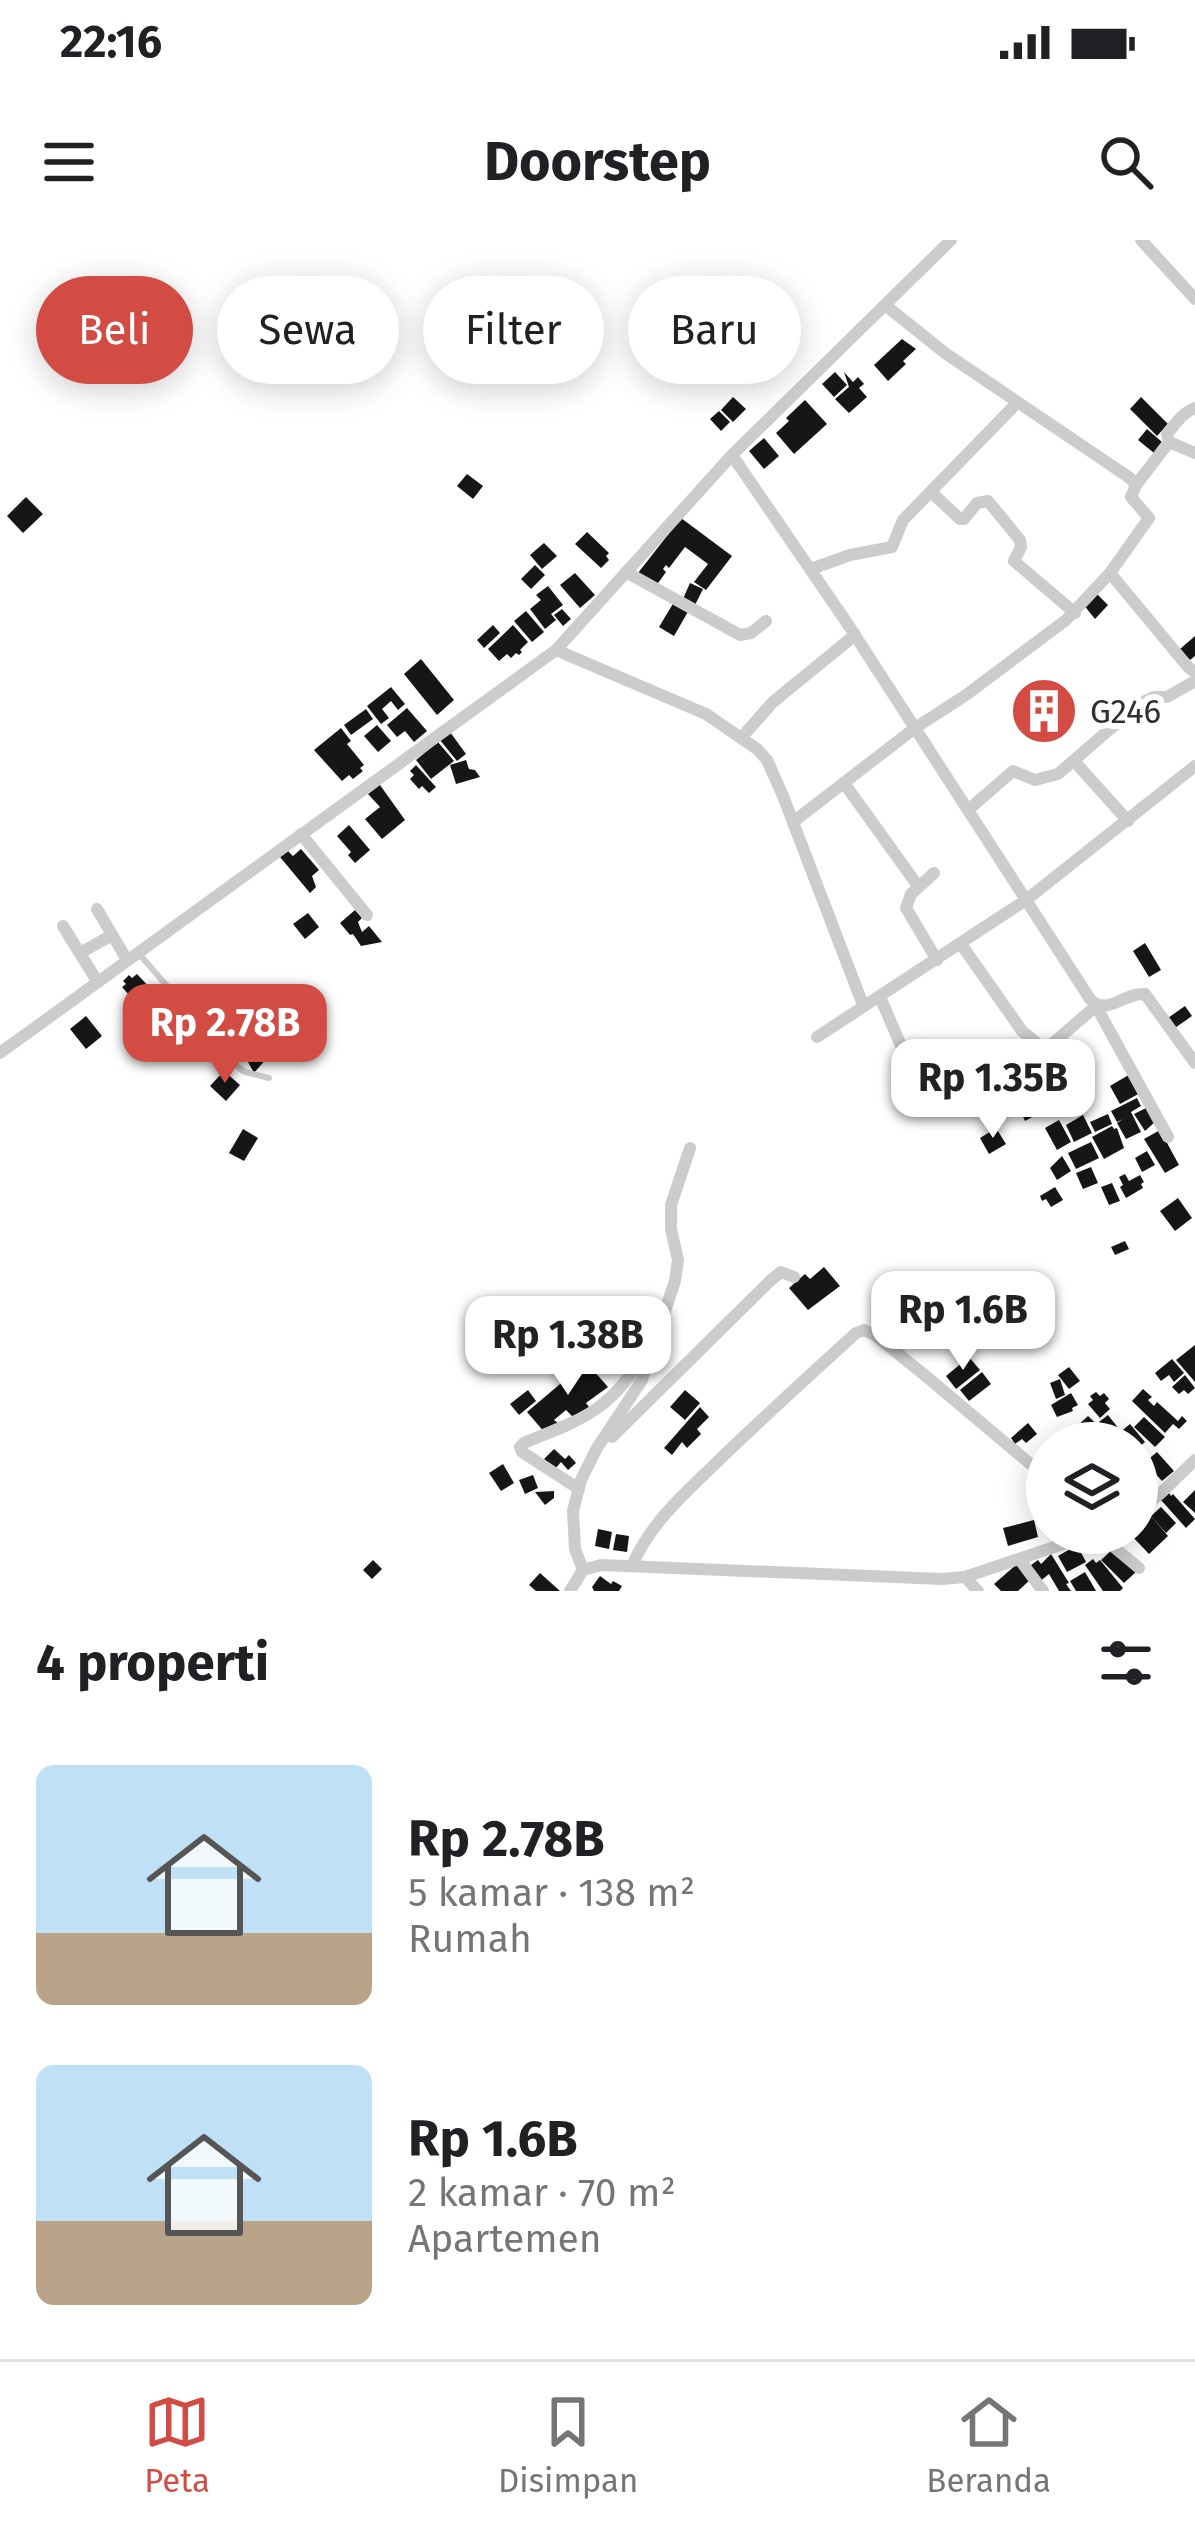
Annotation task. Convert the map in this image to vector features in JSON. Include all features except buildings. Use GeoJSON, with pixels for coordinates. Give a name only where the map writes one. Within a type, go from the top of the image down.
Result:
{"type":"FeatureCollection","features":[{"type":"Feature","properties":{"kind":"street"},"geometry":{"type":"LineString","coordinates":[[0,1053],[556,650],[732,455],[951,240]]}},
{"type":"Feature","properties":{"kind":"street"},"geometry":{"type":"LineString","coordinates":[[1141,240],[1195,299]]}},
{"type":"Feature","properties":{"kind":"street"},"geometry":{"type":"LineString","coordinates":[[885,305],[945,353],[1136,485]]}},
{"type":"Feature","properties":{"kind":"street"},"geometry":{"type":"LineString","coordinates":[[811,569],[892,547],[903,520],[1017,403]]}},
{"type":"Feature","properties":{"kind":"street"},"geometry":{"type":"LineString","coordinates":[[1169,442],[1167,434],[1184,413],[1195,408]]}},
{"type":"Feature","properties":{"kind":"street"},"geometry":{"type":"LineString","coordinates":[[793,822],[1075,613],[1149,518],[1131,497],[1169,442]]}},
{"type":"Feature","properties":{"kind":"street"},"geometry":{"type":"LineString","coordinates":[[1169,442],[1195,453]]}},
{"type":"Feature","properties":{"kind":"street"},"geometry":{"type":"LineString","coordinates":[[732,455],[1096,1006],[1168,1137]]}},
{"type":"Feature","properties":{"kind":"street"},"geometry":{"type":"LineString","coordinates":[[931,492],[960,520],[977,503],[988,501],[1020,539],[1014,561],[1075,613]]}},
{"type":"Feature","properties":{"kind":"street"},"geometry":{"type":"LineString","coordinates":[[626,572],[740,635],[752,633],[766,621]]}},
{"type":"Feature","properties":{"kind":"street"},"geometry":{"type":"LineString","coordinates":[[968,810],[1013,771],[1035,780],[1058,773],[1139,704],[1167,697],[1193,670],[1110,573]]}},
{"type":"Feature","properties":{"kind":"street"},"geometry":{"type":"LineString","coordinates":[[741,738],[772,702],[855,635]]}},
{"type":"Feature","properties":{"kind":"street"},"geometry":{"type":"LineString","coordinates":[[556,650],[706,714],[757,748],[767,760],[793,822],[863,1005]]}},
{"type":"Feature","properties":{"kind":"street"},"geometry":{"type":"LineString","coordinates":[[1074,761],[1128,820]]}},
{"type":"Feature","properties":{"kind":"street"},"geometry":{"type":"LineString","coordinates":[[817,1037],[1026,900],[1195,766]]}},
{"type":"Feature","properties":{"kind":"street"},"geometry":{"type":"LineString","coordinates":[[844,783],[918,886]]}},
{"type":"Feature","properties":{"kind":"street"},"geometry":{"type":"LineString","coordinates":[[301,834],[367,915]]}},
{"type":"Feature","properties":{"kind":"street"},"geometry":{"type":"LineString","coordinates":[[934,873],[918,886],[906,908],[937,960]]}},
{"type":"Feature","properties":{"kind":"street"},"geometry":{"type":"LineString","coordinates":[[97,909],[132,956]]}},
{"type":"Feature","properties":{"kind":"street"},"geometry":{"type":"LineString","coordinates":[[63,926],[97,982]]}},
{"type":"Feature","properties":{"kind":"street"},"geometry":{"type":"LineString","coordinates":[[80,953],[112,935]]}},
{"type":"Feature","properties":{"kind":"street"},"geometry":{"type":"LineString","coordinates":[[961,944],[1022,1031],[1067,1077],[1076,1096]]}},
{"type":"Feature","properties":{"kind":"street"},"geometry":{"type":"LineString","coordinates":[[1045,1050],[1096,1006],[1145,994],[1195,1063]]}},
{"type":"Feature","properties":{"kind":"street"},"geometry":{"type":"LineString","coordinates":[[880,997],[902,1048]]}},
{"type":"Feature","properties":{"kind":"street"},"geometry":{"type":"LineString","coordinates":[[583,1570],[575,1549],[573,1511],[596,1448],[643,1380],[678,1269],[671,1205],[690,1148]]}},
{"type":"Feature","properties":{"kind":"street"},"geometry":{"type":"LineString","coordinates":[[596,1448],[781,1272],[794,1277]]}},
{"type":"Feature","properties":{"kind":"street"},"geometry":{"type":"LineString","coordinates":[[632,1566],[639,1547],[666,1512],[758,1422],[864,1330],[1026,1460]]}},
{"type":"Feature","properties":{"kind":"street"},"geometry":{"type":"LineString","coordinates":[[579,1489],[520,1448],[602,1406],[624,1385],[655,1336]]}},
{"type":"Feature","properties":{"kind":"street"},"geometry":{"type":"LineString","coordinates":[[1158,1495],[1195,1460]]}},
{"type":"Feature","properties":{"kind":"street"},"geometry":{"type":"LineString","coordinates":[[570,1591],[583,1570],[601,1564],[941,1579],[965,1577],[1036,1554]]}},
{"type":"Feature","properties":{"kind":"street"},"geometry":{"type":"LineString","coordinates":[[1122,1554],[1139,1568]]}},
{"type":"Feature","properties":{"kind":"street"},"geometry":{"type":"LineString","coordinates":[[1019,1560],[1043,1591]]}},
{"type":"Feature","properties":{"kind":"street"},"geometry":{"type":"LineString","coordinates":[[965,1577],[978,1591]]}},
{"type":"Feature","properties":{"kind":"lane"},"geometry":{"type":"LineString","coordinates":[[132,956],[238,1067],[269,1078]]}},
{"type":"Feature","properties":{"kind":"place","name":"G246"},"geometry":{"type":"Point","coordinates":[1044,711]}}]}
